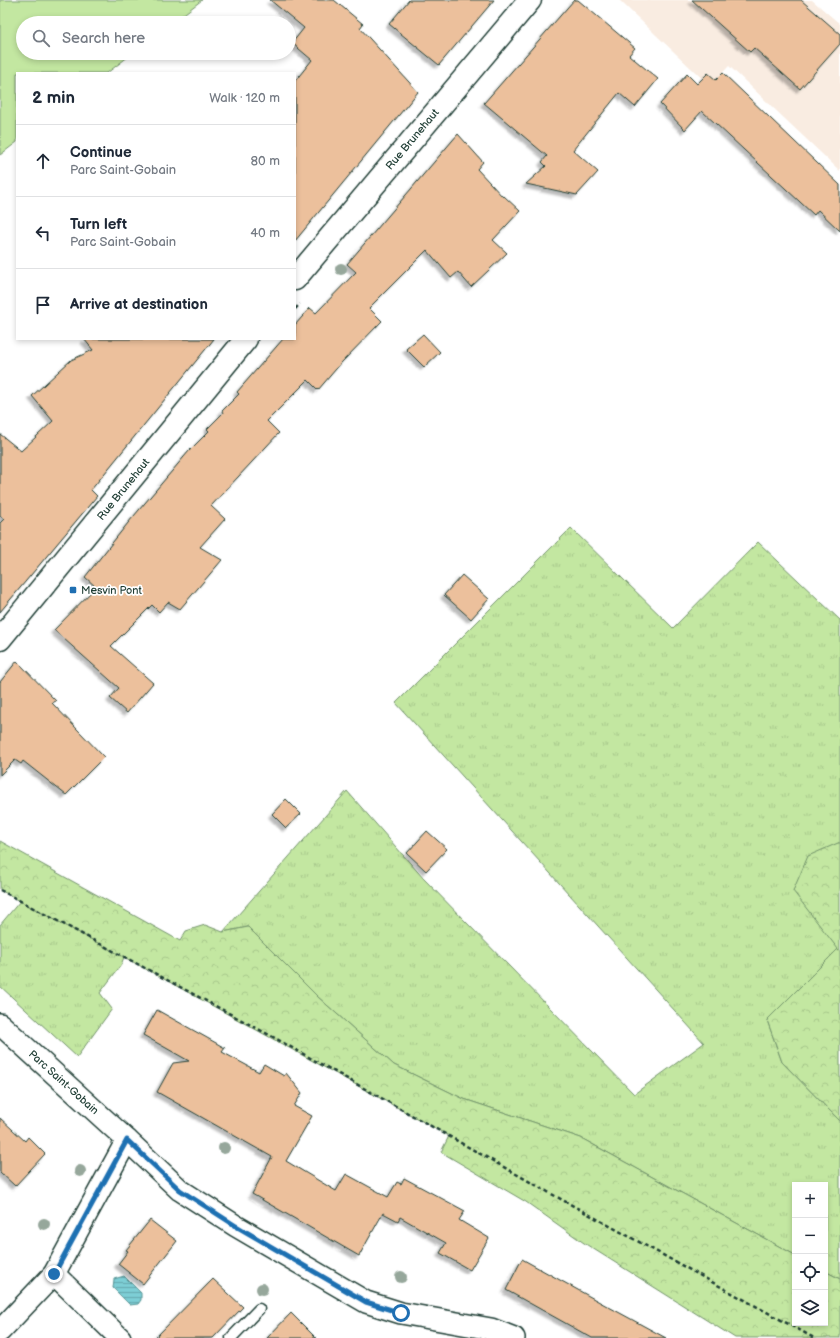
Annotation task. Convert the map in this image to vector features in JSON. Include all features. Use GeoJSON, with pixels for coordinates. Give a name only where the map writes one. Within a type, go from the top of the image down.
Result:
{"type":"FeatureCollection","features":[{"type":"Feature","properties":{"kind":"street","name":"Rue Brunehaut"},"geometry":{"type":"LineString","coordinates":[[296,278],[530,0]]}},
{"type":"Feature","properties":{"kind":"street","name":"Rue Brunehaut"},"geometry":{"type":"LineString","coordinates":[[0,639],[245,340]]}},
{"type":"Feature","properties":{"kind":"street","name":"Parc Saint-Gobain"},"geometry":{"type":"LineString","coordinates":[[0,1024],[180,1190],[236,1226],[366,1302],[401,1313],[490,1329],[514,1338]]}},
{"type":"Feature","properties":{"kind":"street"},"geometry":{"type":"LineString","coordinates":[[0,1331],[54,1274],[127,1140]]}},
{"type":"Feature","properties":{"kind":"street"},"geometry":{"type":"LineString","coordinates":[[54,1274],[120,1338]]}},
{"type":"Feature","properties":{"kind":"lane"},"geometry":{"type":"LineString","coordinates":[[231,1338],[258,1309]]}},
{"type":"Feature","properties":{"kind":"path"},"geometry":{"type":"LineString","coordinates":[[0,890],[274,1037],[555,1196],[814,1338]]}},
{"type":"Feature","properties":{"kind":"shaded area"},"geometry":{"type":"Polygon","coordinates":[[[619,0],[812,0],[840,24],[840,171],[729,66],[710,86],[619,0]]]}},
{"type":"Feature","properties":{"kind":"green space"},"geometry":{"type":"Polygon","coordinates":[[[0,0],[202,0],[181,16],[16,16],[16,60],[124,60],[108,72],[16,72],[16,143],[0,155],[0,0]]]}},
{"type":"Feature","properties":{"kind":"green space"},"geometry":{"type":"Polygon","coordinates":[[[571,528],[673,628],[758,542],[840,620],[840,843],[838,843],[793,890],[839,948],[767,1020],[782,1062],[840,1121],[840,1279],[828,1273],[828,1182],[792,1182],[792,1253],[581,1138],[464,1099],[394,1065],[318,997],[248,927],[223,932],[347,791],[424,879],[634,1094],[704,1043],[396,703],[571,528]]]}},
{"type":"Feature","properties":{"kind":"green space"},"geometry":{"type":"Polygon","coordinates":[[[0,841],[180,941],[186,931],[205,925],[223,932],[248,927],[318,997],[394,1065],[464,1099],[581,1138],[792,1253],[792,1326],[828,1326],[828,1273],[840,1279],[840,1338],[735,1338],[584,1243],[526,1202],[441,1152],[449,1136],[0,890],[0,841]]]}},
{"type":"Feature","properties":{"kind":"green space"},"geometry":{"type":"Polygon","coordinates":[[[840,843],[840,1121],[782,1062],[767,1020],[838,949],[793,891],[808,856],[840,843]]]}},
{"type":"Feature","properties":{"kind":"green space"},"geometry":{"type":"Polygon","coordinates":[[[20,901],[124,957],[121,965],[100,993],[112,1009],[77,1057],[0,986],[0,925],[20,901]]]}},
{"type":"Feature","properties":{"kind":"water"},"geometry":{"type":"Polygon","coordinates":[[[124,1276],[141,1293],[141,1300],[138,1304],[130,1305],[113,1288],[114,1279],[124,1276]]]}},
{"type":"Feature","properties":{"kind":"building"},"geometry":{"type":"Polygon","coordinates":[[[270,0],[334,0],[363,24],[360,28],[418,92],[296,240],[296,80],[312,60],[296,46],[296,38],[304,28],[296,21],[296,16],[289,16],[270,0]]]}},
{"type":"Feature","properties":{"kind":"building"},"geometry":{"type":"Polygon","coordinates":[[[409,0],[494,0],[439,65],[389,24],[409,0]]]}},
{"type":"Feature","properties":{"kind":"building"},"geometry":{"type":"Polygon","coordinates":[[[574,0],[578,0],[635,48],[629,55],[658,79],[635,107],[619,93],[573,150],[598,172],[577,195],[526,184],[546,166],[542,162],[547,156],[484,103],[574,0]]]}},
{"type":"Feature","properties":{"kind":"building"},"geometry":{"type":"Polygon","coordinates":[[[692,0],[801,0],[840,34],[840,44],[800,89],[754,48],[750,52],[692,0]]]}},
{"type":"Feature","properties":{"kind":"building"},"geometry":{"type":"Polygon","coordinates":[[[708,73],[716,80],[723,73],[840,185],[840,231],[818,210],[814,215],[702,111],[685,130],[660,104],[687,74],[697,84],[708,73]]]}},
{"type":"Feature","properties":{"kind":"building"},"geometry":{"type":"Polygon","coordinates":[[[458,134],[483,162],[477,169],[503,197],[504,196],[520,211],[493,240],[507,253],[471,287],[458,272],[451,278],[427,250],[369,308],[382,321],[342,362],[318,390],[308,380],[267,421],[279,433],[211,506],[225,519],[200,547],[222,560],[180,609],[168,602],[159,612],[152,605],[111,646],[153,683],[127,713],[110,698],[119,688],[54,630],[96,587],[85,577],[128,523],[189,451],[209,431],[207,429],[239,394],[237,392],[282,340],[296,340],[296,324],[310,308],[316,313],[356,272],[347,264],[458,134]]]}},
{"type":"Feature","properties":{"kind":"building"},"geometry":{"type":"Polygon","coordinates":[[[423,334],[440,352],[424,367],[406,349],[423,334]]]}},
{"type":"Feature","properties":{"kind":"building"},"geometry":{"type":"Polygon","coordinates":[[[85,340],[213,340],[91,490],[97,496],[0,612],[0,523],[4,519],[0,516],[0,434],[21,451],[53,421],[32,396],[71,360],[93,350],[85,340]]]}},
{"type":"Feature","properties":{"kind":"building"},"geometry":{"type":"Polygon","coordinates":[[[462,575],[489,599],[471,619],[444,595],[462,575]]]}},
{"type":"Feature","properties":{"kind":"building"},"geometry":{"type":"Polygon","coordinates":[[[17,661],[56,701],[52,703],[104,757],[66,795],[23,761],[21,764],[15,760],[0,775],[0,682],[17,661]]]}},
{"type":"Feature","properties":{"kind":"building"},"geometry":{"type":"Polygon","coordinates":[[[286,799],[301,814],[286,828],[272,814],[286,799]]]}},
{"type":"Feature","properties":{"kind":"building"},"geometry":{"type":"Polygon","coordinates":[[[427,831],[447,849],[426,871],[407,853],[427,831]]]}},
{"type":"Feature","properties":{"kind":"building"},"geometry":{"type":"Polygon","coordinates":[[[157,1010],[225,1048],[222,1052],[259,1072],[264,1064],[284,1076],[286,1073],[302,1093],[294,1106],[312,1116],[286,1161],[336,1191],[346,1174],[388,1197],[397,1182],[401,1184],[404,1178],[465,1211],[459,1220],[489,1238],[470,1270],[440,1253],[446,1243],[400,1217],[398,1221],[383,1213],[359,1256],[252,1194],[272,1157],[157,1092],[173,1063],[189,1061],[143,1035],[157,1010]]]}},
{"type":"Feature","properties":{"kind":"building"},"geometry":{"type":"Polygon","coordinates":[[[0,1118],[25,1141],[28,1137],[45,1154],[15,1186],[0,1172],[0,1118]]]}},
{"type":"Feature","properties":{"kind":"building"},"geometry":{"type":"Polygon","coordinates":[[[150,1220],[177,1241],[143,1284],[118,1264],[128,1251],[126,1250],[150,1220]]]}},
{"type":"Feature","properties":{"kind":"building"},"geometry":{"type":"Polygon","coordinates":[[[522,1259],[666,1338],[592,1338],[506,1290],[522,1259]]]}},
{"type":"Feature","properties":{"kind":"building"},"geometry":{"type":"Polygon","coordinates":[[[213,1279],[243,1307],[213,1338],[155,1338],[213,1279]]]}},
{"type":"Feature","properties":{"kind":"building"},"geometry":{"type":"Polygon","coordinates":[[[291,1313],[316,1338],[267,1338],[291,1313]]]}},
{"type":"Feature","properties":{"kind":"place","name":"Mesvin Pont"},"geometry":{"type":"Point","coordinates":[73,590]}},
{"type":"Feature","properties":{"kind":"route"},"geometry":{"type":"LineString","coordinates":[[54,1274],[127,1140],[180,1190],[236,1226],[366,1302],[401,1313]]}}]}
